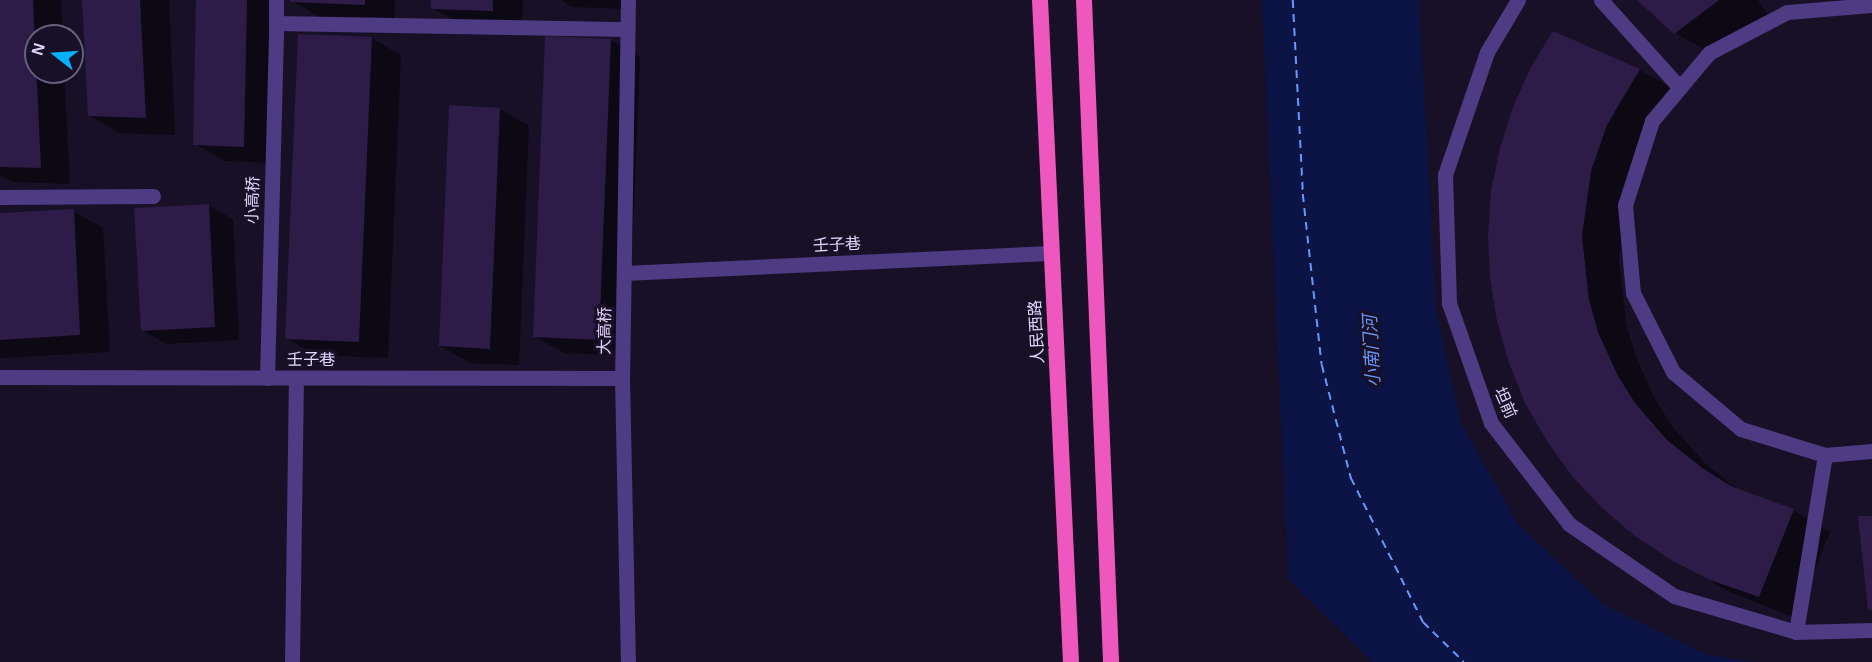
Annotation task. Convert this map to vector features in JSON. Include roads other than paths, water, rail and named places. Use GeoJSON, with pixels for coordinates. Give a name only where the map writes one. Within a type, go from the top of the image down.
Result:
{"type":"FeatureCollection","features":[{"type":"Feature","properties":{"kind":"highway","name":"人民西路"},"geometry":{"type":"LineString","coordinates":[[1040,0],[1071,662]]}},
{"type":"Feature","properties":{"kind":"highway"},"geometry":{"type":"LineString","coordinates":[[1084,0],[1111,662]]}},
{"type":"Feature","properties":{"kind":"street","name":"小高桥"},"geometry":{"type":"LineString","coordinates":[[267,378],[276,0]]}},
{"type":"Feature","properties":{"kind":"street","name":"大高桥"},"geometry":{"type":"LineString","coordinates":[[628,0],[622,378],[628,662]]}},
{"type":"Feature","properties":{"kind":"street","name":"坦前"},"geometry":{"type":"LineString","coordinates":[[1518,0],[1487,52],[1445,175],[1449,303],[1491,423],[1569,524],[1674,596],[1796,632],[1872,630]]}},
{"type":"Feature","properties":{"kind":"street"},"geometry":{"type":"LineString","coordinates":[[1600,0],[1680,88]]}},
{"type":"Feature","properties":{"kind":"street"},"geometry":{"type":"LineString","coordinates":[[1872,5],[1787,12],[1709,53],[1652,121],[1625,205],[1633,293],[1673,372],[1741,429],[1825,455],[1872,451]]}},
{"type":"Feature","properties":{"kind":"street"},"geometry":{"type":"LineString","coordinates":[[276,23],[627,29]]}},
{"type":"Feature","properties":{"kind":"street"},"geometry":{"type":"LineString","coordinates":[[0,197],[153,196]]}},
{"type":"Feature","properties":{"kind":"street","name":"壬子巷"},"geometry":{"type":"LineString","coordinates":[[624,273],[1051,253]]}},
{"type":"Feature","properties":{"kind":"street","name":"壬子巷"},"geometry":{"type":"LineString","coordinates":[[0,378],[622,378]]}},
{"type":"Feature","properties":{"kind":"street"},"geometry":{"type":"LineString","coordinates":[[292,662],[296,378]]}},
{"type":"Feature","properties":{"kind":"street"},"geometry":{"type":"LineString","coordinates":[[1796,632],[1825,455]]}},
{"type":"Feature","properties":{"kind":"water","name":"小南门河"},"geometry":{"type":"Polygon","coordinates":[[[1262,0],[1419,0],[1436,310],[1461,423],[1518,524],[1603,604],[1707,655],[1754,662],[1372,662],[1288,579],[1262,0]]]}}]}
